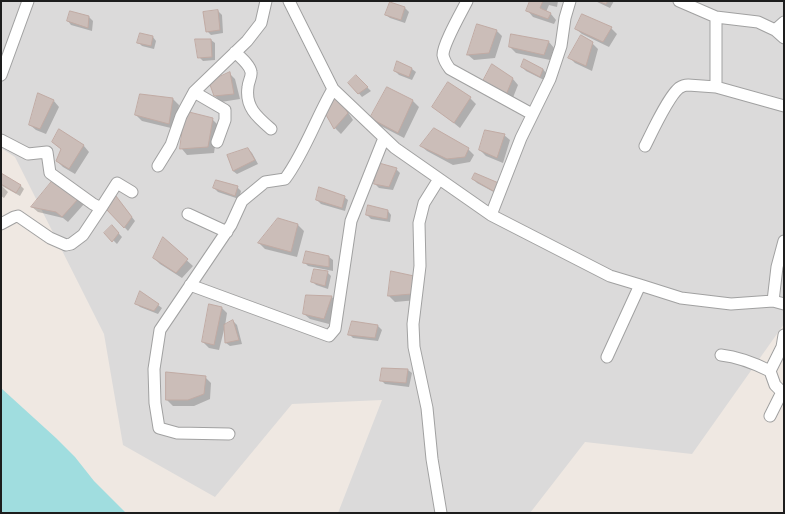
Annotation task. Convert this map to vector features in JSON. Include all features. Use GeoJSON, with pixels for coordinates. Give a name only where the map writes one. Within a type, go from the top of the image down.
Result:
{"type":"FeatureCollection","features":[{"type":"Feature","properties":{"kind":"street"},"geometry":{"type":"LineString","coordinates":[[1,75],[28,1]]}},
{"type":"Feature","properties":{"kind":"street"},"geometry":{"type":"LineString","coordinates":[[158,166],[172,145],[180,116],[194,92],[247,41],[261,23],[266,1]]}},
{"type":"Feature","properties":{"kind":"street"},"geometry":{"type":"LineString","coordinates":[[289,1],[333,89],[395,148],[491,215],[610,276],[681,298],[731,304],[779,303],[777,267],[784,241]]}},
{"type":"Feature","properties":{"kind":"street"},"geometry":{"type":"LineString","coordinates":[[467,1],[444,49],[444,60],[450,69],[532,114]]}},
{"type":"Feature","properties":{"kind":"street"},"geometry":{"type":"LineString","coordinates":[[491,215],[521,138],[550,79],[561,46],[565,18],[570,1]]}},
{"type":"Feature","properties":{"kind":"street"},"geometry":{"type":"LineString","coordinates":[[679,1],[716,17],[758,22],[775,30],[784,38]]}},
{"type":"Feature","properties":{"kind":"street"},"geometry":{"type":"LineString","coordinates":[[716,17],[716,88]]}},
{"type":"Feature","properties":{"kind":"street"},"geometry":{"type":"LineString","coordinates":[[775,30],[784,22]]}},
{"type":"Feature","properties":{"kind":"street"},"geometry":{"type":"LineString","coordinates":[[235,52],[250,68],[251,72],[248,85],[248,103],[271,129]]}},
{"type":"Feature","properties":{"kind":"street"},"geometry":{"type":"LineString","coordinates":[[645,146],[671,98],[679,88],[688,84],[716,88],[784,106]]}},
{"type":"Feature","properties":{"kind":"street"},"geometry":{"type":"LineString","coordinates":[[229,434],[177,433],[159,428],[155,403],[154,369],[160,330],[227,232],[242,201],[265,182],[285,179],[292,170],[320,111],[333,89]]}},
{"type":"Feature","properties":{"kind":"street"},"geometry":{"type":"LineString","coordinates":[[194,92],[225,110],[225,120],[217,142]]}},
{"type":"Feature","properties":{"kind":"street"},"geometry":{"type":"LineString","coordinates":[[190,285],[329,336],[335,329],[351,221],[384,138]]}},
{"type":"Feature","properties":{"kind":"street"},"geometry":{"type":"LineString","coordinates":[[1,140],[28,154],[48,152],[50,173],[93,204],[101,208]]}},
{"type":"Feature","properties":{"kind":"street"},"geometry":{"type":"LineString","coordinates":[[439,179],[424,203],[418,223],[420,266],[414,324],[414,347],[427,408],[432,459],[441,513]]}},
{"type":"Feature","properties":{"kind":"street"},"geometry":{"type":"LineString","coordinates":[[1,224],[14,216],[18,216],[50,238],[66,245],[71,244],[83,235],[117,182],[132,192]]}},
{"type":"Feature","properties":{"kind":"street"},"geometry":{"type":"LineString","coordinates":[[188,214],[227,232]]}},
{"type":"Feature","properties":{"kind":"street"},"geometry":{"type":"LineString","coordinates":[[607,357],[640,285]]}},
{"type":"Feature","properties":{"kind":"street"},"geometry":{"type":"LineString","coordinates":[[770,416],[781,394],[780,390],[775,386],[770,371],[782,347],[784,335]]}},
{"type":"Feature","properties":{"kind":"street"},"geometry":{"type":"LineString","coordinates":[[721,355],[747,360],[770,371]]}},
{"type":"Feature","properties":{"kind":"shaded area"},"geometry":{"type":"Polygon","coordinates":[[[1,1],[784,1],[784,324],[692,454],[585,442],[530,513],[338,513],[382,400],[292,404],[215,497],[123,445],[104,334],[15,157],[1,148],[1,1]]]}},
{"type":"Feature","properties":{"kind":"water"},"geometry":{"type":"Polygon","coordinates":[[[1,388],[75,457],[94,481],[126,513],[1,513],[1,388]]]}},
{"type":"Feature","properties":{"kind":"building"},"geometry":{"type":"Polygon","coordinates":[[[530,1],[543,1],[540,8],[551,13],[548,19],[526,11],[530,1]]]}},
{"type":"Feature","properties":{"kind":"building"},"geometry":{"type":"Polygon","coordinates":[[[598,1],[608,1],[606,4],[598,1]]]}},
{"type":"Feature","properties":{"kind":"building"},"geometry":{"type":"Polygon","coordinates":[[[390,2],[405,7],[401,20],[385,15],[390,2]]]}},
{"type":"Feature","properties":{"kind":"building"},"geometry":{"type":"Polygon","coordinates":[[[218,10],[220,30],[206,32],[203,12],[218,10]]]}},
{"type":"Feature","properties":{"kind":"building"},"geometry":{"type":"Polygon","coordinates":[[[70,11],[89,16],[88,28],[67,21],[70,11]]]}},
{"type":"Feature","properties":{"kind":"building"},"geometry":{"type":"Polygon","coordinates":[[[582,14],[612,27],[603,42],[575,29],[582,14]]]}},
{"type":"Feature","properties":{"kind":"building"},"geometry":{"type":"Polygon","coordinates":[[[477,24],[497,30],[489,53],[467,55],[477,24]]]}},
{"type":"Feature","properties":{"kind":"building"},"geometry":{"type":"Polygon","coordinates":[[[140,33],[153,36],[151,46],[137,43],[140,33]]]}},
{"type":"Feature","properties":{"kind":"building"},"geometry":{"type":"Polygon","coordinates":[[[511,34],[549,41],[544,55],[509,47],[511,34]]]}},
{"type":"Feature","properties":{"kind":"building"},"geometry":{"type":"Polygon","coordinates":[[[581,35],[593,42],[586,66],[568,58],[581,35]]]}},
{"type":"Feature","properties":{"kind":"building"},"geometry":{"type":"Polygon","coordinates":[[[195,39],[211,39],[212,57],[198,58],[195,39]]]}},
{"type":"Feature","properties":{"kind":"building"},"geometry":{"type":"Polygon","coordinates":[[[524,59],[543,69],[540,77],[521,67],[524,59]]]}},
{"type":"Feature","properties":{"kind":"building"},"geometry":{"type":"Polygon","coordinates":[[[397,61],[412,68],[409,77],[394,71],[397,61]]]}},
{"type":"Feature","properties":{"kind":"building"},"geometry":{"type":"Polygon","coordinates":[[[492,64],[513,78],[506,95],[482,83],[492,64]]]}},
{"type":"Feature","properties":{"kind":"building"},"geometry":{"type":"Polygon","coordinates":[[[230,72],[234,94],[214,96],[209,82],[230,72]]]}},
{"type":"Feature","properties":{"kind":"building"},"geometry":{"type":"Polygon","coordinates":[[[356,75],[368,87],[358,94],[348,83],[356,75]]]}},
{"type":"Feature","properties":{"kind":"building"},"geometry":{"type":"Polygon","coordinates":[[[448,82],[471,97],[454,123],[432,107],[448,82]]]}},
{"type":"Feature","properties":{"kind":"building"},"geometry":{"type":"Polygon","coordinates":[[[387,87],[413,100],[398,133],[370,118],[387,87]]]}},
{"type":"Feature","properties":{"kind":"building"},"geometry":{"type":"Polygon","coordinates":[[[38,93],[54,100],[40,129],[29,125],[38,93]]]}},
{"type":"Feature","properties":{"kind":"building"},"geometry":{"type":"Polygon","coordinates":[[[140,94],[173,98],[169,124],[135,115],[140,94]]]}},
{"type":"Feature","properties":{"kind":"building"},"geometry":{"type":"Polygon","coordinates":[[[337,96],[348,113],[334,129],[325,113],[337,96]]]}},
{"type":"Feature","properties":{"kind":"building"},"geometry":{"type":"Polygon","coordinates":[[[185,111],[213,118],[208,147],[180,149],[185,111]]]}},
{"type":"Feature","properties":{"kind":"building"},"geometry":{"type":"Polygon","coordinates":[[[434,128],[469,148],[465,157],[447,159],[420,146],[434,128]]]}},
{"type":"Feature","properties":{"kind":"building"},"geometry":{"type":"Polygon","coordinates":[[[59,129],[84,145],[69,169],[56,161],[61,149],[52,142],[59,129]]]}},
{"type":"Feature","properties":{"kind":"building"},"geometry":{"type":"Polygon","coordinates":[[[485,130],[505,134],[497,158],[479,150],[485,130]]]}},
{"type":"Feature","properties":{"kind":"building"},"geometry":{"type":"Polygon","coordinates":[[[248,148],[255,160],[233,171],[227,155],[248,148]]]}},
{"type":"Feature","properties":{"kind":"building"},"geometry":{"type":"Polygon","coordinates":[[[379,163],[397,168],[389,187],[374,184],[379,163]]]}},
{"type":"Feature","properties":{"kind":"building"},"geometry":{"type":"Polygon","coordinates":[[[1,173],[21,185],[16,193],[1,184],[1,173]]]}},
{"type":"Feature","properties":{"kind":"building"},"geometry":{"type":"Polygon","coordinates":[[[475,173],[501,184],[497,193],[472,179],[475,173]]]}},
{"type":"Feature","properties":{"kind":"building"},"geometry":{"type":"Polygon","coordinates":[[[53,180],[79,198],[62,217],[56,212],[31,207],[53,180]]]}},
{"type":"Feature","properties":{"kind":"building"},"geometry":{"type":"Polygon","coordinates":[[[216,180],[238,186],[235,196],[213,188],[216,180]]]}},
{"type":"Feature","properties":{"kind":"building"},"geometry":{"type":"Polygon","coordinates":[[[319,187],[345,196],[342,208],[316,200],[319,187]]]}},
{"type":"Feature","properties":{"kind":"building"},"geometry":{"type":"Polygon","coordinates":[[[116,196],[132,217],[124,228],[107,210],[116,196]]]}},
{"type":"Feature","properties":{"kind":"building"},"geometry":{"type":"Polygon","coordinates":[[[368,205],[388,210],[387,219],[366,215],[368,205]]]}},
{"type":"Feature","properties":{"kind":"building"},"geometry":{"type":"Polygon","coordinates":[[[278,218],[298,224],[291,252],[258,243],[278,218]]]}},
{"type":"Feature","properties":{"kind":"building"},"geometry":{"type":"Polygon","coordinates":[[[112,225],[119,233],[112,242],[104,233],[112,225]]]}},
{"type":"Feature","properties":{"kind":"building"},"geometry":{"type":"Polygon","coordinates":[[[163,237],[188,259],[176,273],[153,258],[163,237]]]}},
{"type":"Feature","properties":{"kind":"building"},"geometry":{"type":"Polygon","coordinates":[[[306,251],[329,256],[329,267],[303,263],[306,251]]]}},
{"type":"Feature","properties":{"kind":"building"},"geometry":{"type":"Polygon","coordinates":[[[314,269],[328,271],[325,286],[311,282],[314,269]]]}},
{"type":"Feature","properties":{"kind":"building"},"geometry":{"type":"Polygon","coordinates":[[[391,271],[414,276],[412,294],[388,296],[391,271]]]}},
{"type":"Feature","properties":{"kind":"building"},"geometry":{"type":"Polygon","coordinates":[[[140,291],[159,304],[154,311],[135,304],[140,291]]]}},
{"type":"Feature","properties":{"kind":"building"},"geometry":{"type":"Polygon","coordinates":[[[306,295],[332,296],[324,319],[303,314],[306,295]]]}},
{"type":"Feature","properties":{"kind":"building"},"geometry":{"type":"Polygon","coordinates":[[[209,304],[222,307],[214,345],[202,342],[209,304]]]}},
{"type":"Feature","properties":{"kind":"building"},"geometry":{"type":"Polygon","coordinates":[[[233,320],[239,340],[225,343],[224,325],[233,320]]]}},
{"type":"Feature","properties":{"kind":"building"},"geometry":{"type":"Polygon","coordinates":[[[352,321],[378,325],[375,338],[348,335],[352,321]]]}},
{"type":"Feature","properties":{"kind":"building"},"geometry":{"type":"Polygon","coordinates":[[[382,368],[408,369],[406,383],[380,381],[382,368]]]}},
{"type":"Feature","properties":{"kind":"building"},"geometry":{"type":"Polygon","coordinates":[[[166,372],[206,376],[204,394],[188,400],[166,400],[166,372]]]}}]}
